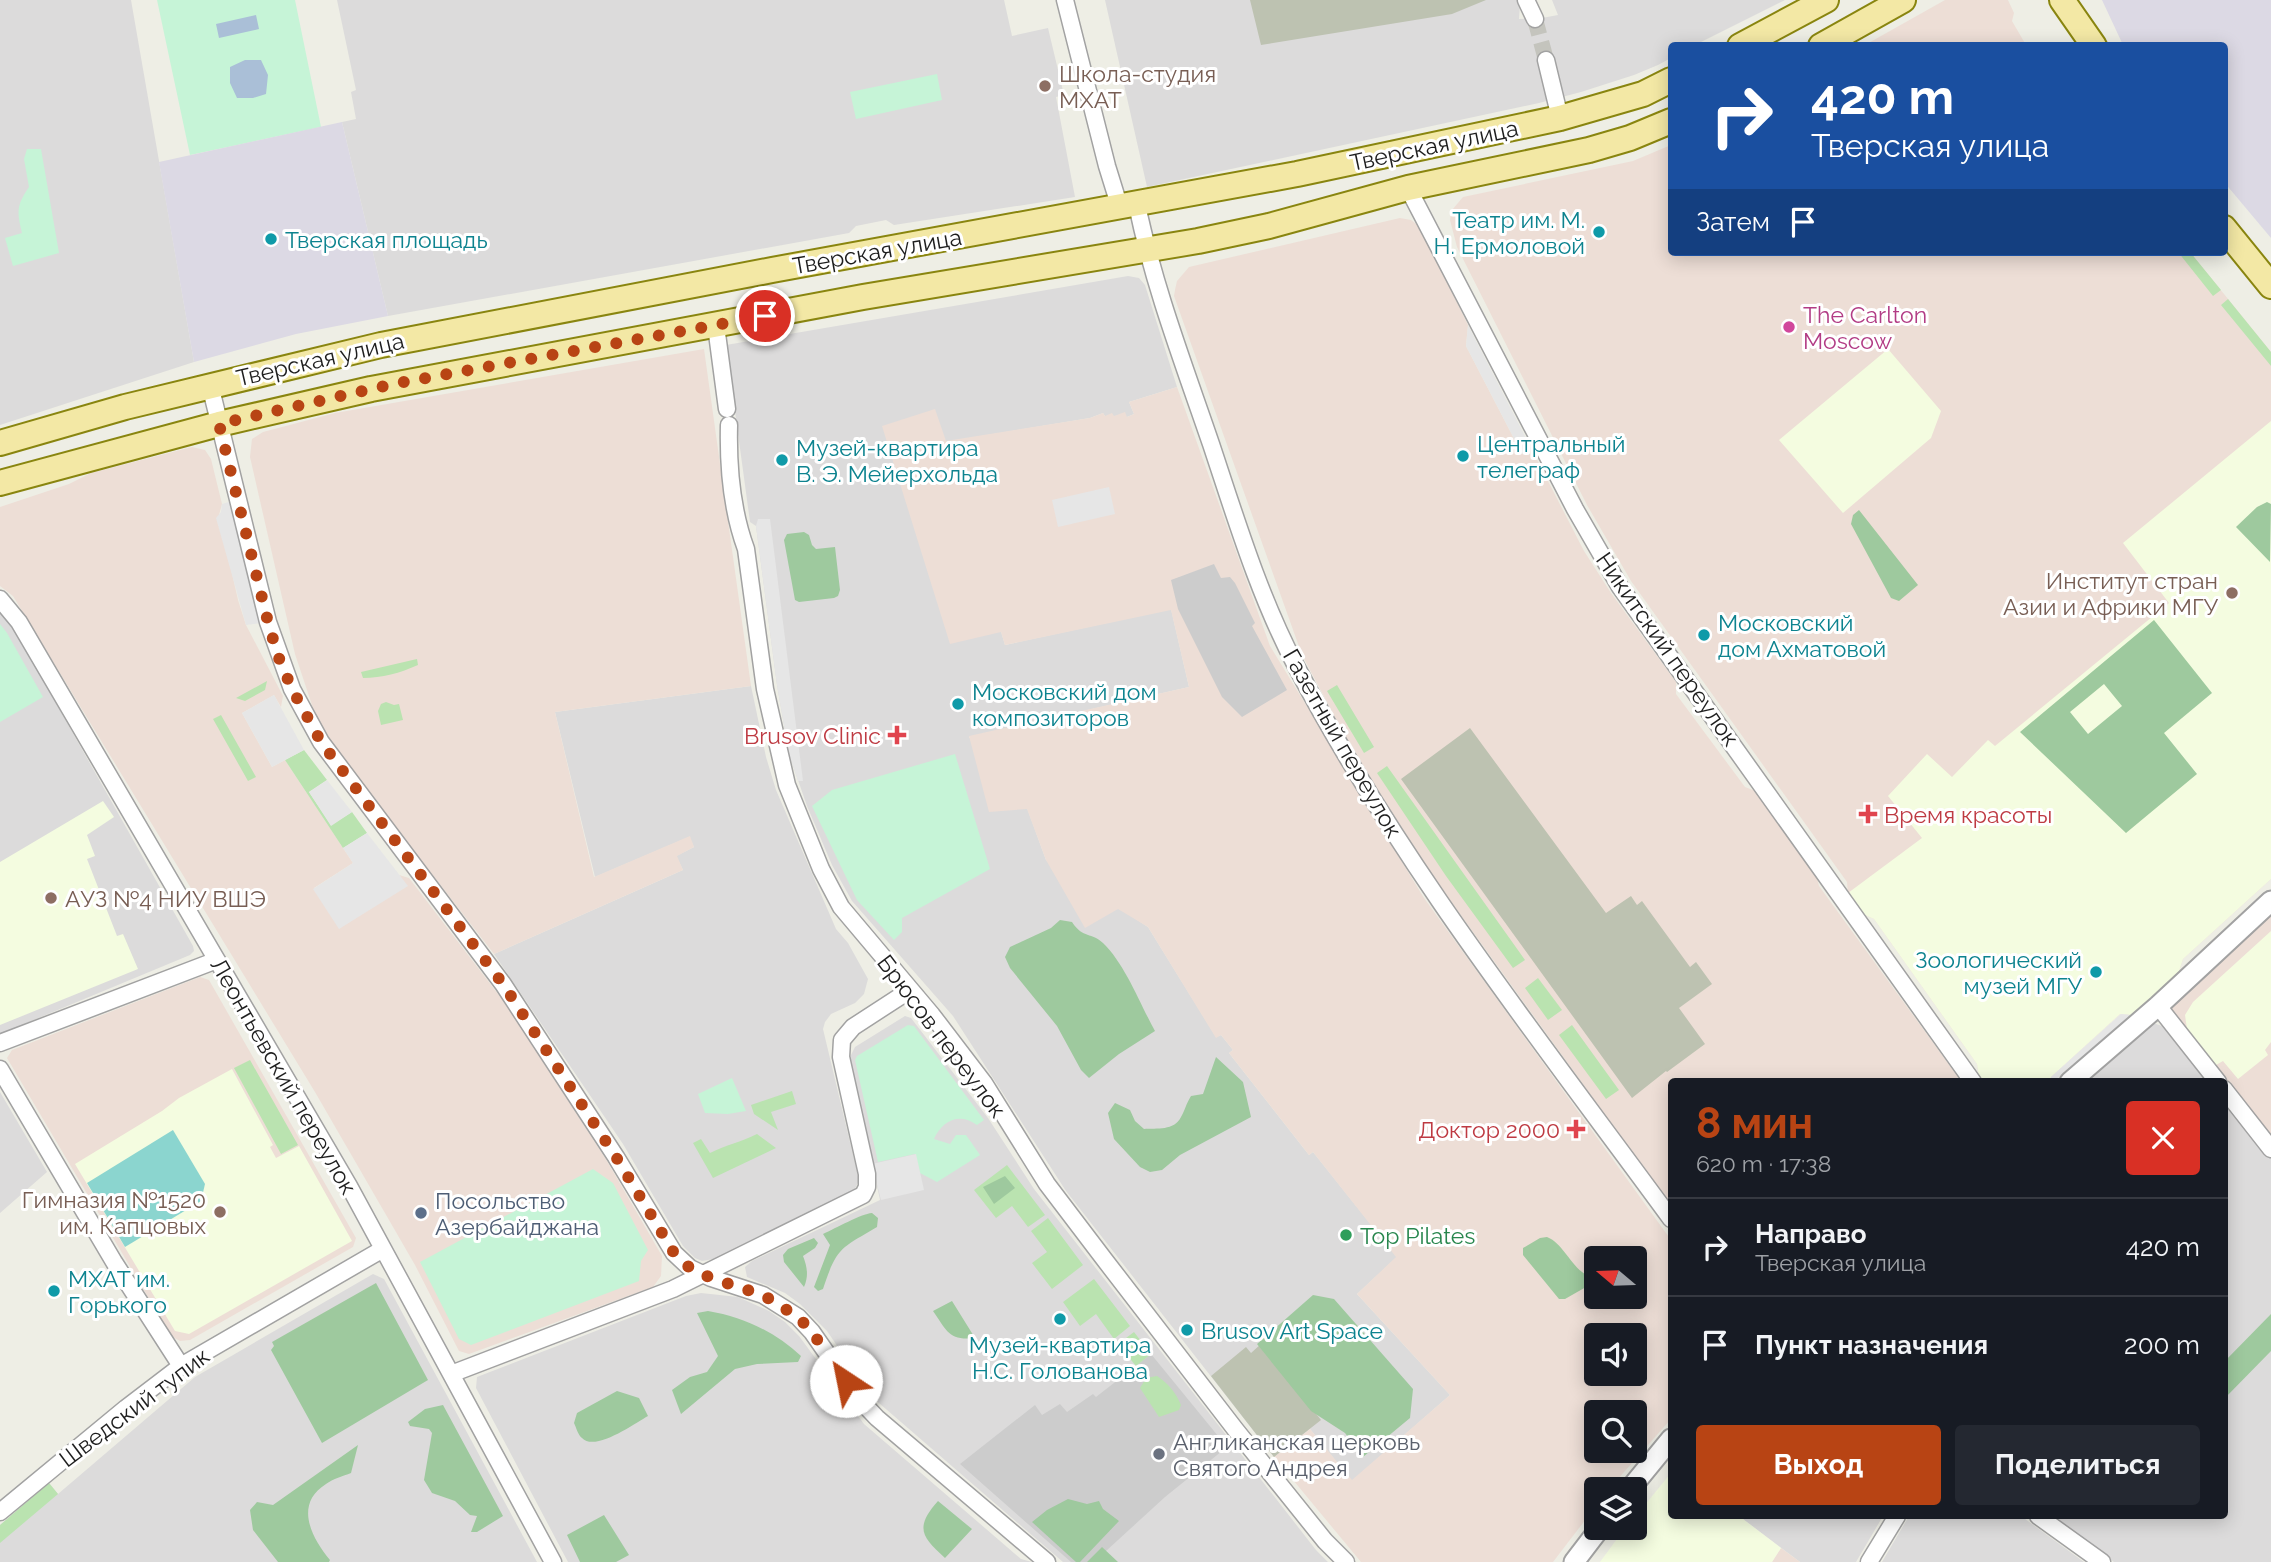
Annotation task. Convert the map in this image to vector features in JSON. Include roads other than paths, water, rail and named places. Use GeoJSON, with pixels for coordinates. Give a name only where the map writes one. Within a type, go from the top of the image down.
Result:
{"type":"FeatureCollection","features":[{"type":"Feature","properties":{"kind":"main road"},"geometry":{"type":"LineString","coordinates":[[1747,42],[1826,0]]}},
{"type":"Feature","properties":{"kind":"main road"},"geometry":{"type":"LineString","coordinates":[[1828,42],[1903,0]]}},
{"type":"Feature","properties":{"kind":"main road"},"geometry":{"type":"LineString","coordinates":[[2062,0],[2094,42]]}},
{"type":"Feature","properties":{"kind":"main road"},"geometry":{"type":"LineString","coordinates":[[2080,0],[2096,42]]}},
{"type":"Feature","properties":{"kind":"main road","name":"Тверская улица"},"geometry":{"type":"LineString","coordinates":[[0,443],[210,385],[381,345],[1297,174],[1560,118],[1643,94],[1668,82]]}},
{"type":"Feature","properties":{"kind":"main road","name":"Тверская улица"},"geometry":{"type":"LineString","coordinates":[[0,483],[219,424],[396,384],[863,297],[1146,250],[1269,226],[1408,188],[1589,150],[1630,138],[1668,122]]}},
{"type":"Feature","properties":{"kind":"main road"},"geometry":{"type":"LineString","coordinates":[[2228,233],[2271,286]]}},
{"type":"Feature","properties":{"kind":"street","name":"Газетный переулок"},"geometry":{"type":"LineString","coordinates":[[1065,0],[1107,166],[1128,206],[1146,250],[1250,559],[1282,639],[1344,752],[1432,891],[1668,1215]]}},
{"type":"Feature","properties":{"kind":"street"},"geometry":{"type":"LineString","coordinates":[[1526,0],[1535,19]]}},
{"type":"Feature","properties":{"kind":"street"},"geometry":{"type":"LineString","coordinates":[[1546,60],[1560,118]]}},
{"type":"Feature","properties":{"kind":"street","name":"Никитский переулок"},"geometry":{"type":"LineString","coordinates":[[1408,188],[1575,509],[1620,587],[1970,1078]]}},
{"type":"Feature","properties":{"kind":"street","name":"Брюсов переулок"},"geometry":{"type":"LineString","coordinates":[[716,326],[728,417],[728,443],[765,689],[787,785],[821,869],[841,907],[984,1083],[1047,1184],[1097,1251],[1235,1429],[1325,1541],[1346,1562]]}},
{"type":"Feature","properties":{"kind":"street"},"geometry":{"type":"LineString","coordinates":[[210,385],[268,622],[278,656],[303,712],[321,742],[390,836],[503,984],[616,1157],[674,1253],[690,1268],[763,1295],[798,1317],[812,1332],[858,1398],[877,1418],[1047,1562]]}},
{"type":"Feature","properties":{"kind":"street","name":"Леонтьевский переулок"},"geometry":{"type":"LineString","coordinates":[[0,599],[19,622],[297,1095],[553,1562]]}},
{"type":"Feature","properties":{"kind":"street"},"geometry":{"type":"LineString","coordinates":[[2075,1078],[2158,1006],[2271,901]]}},
{"type":"Feature","properties":{"kind":"street"},"geometry":{"type":"LineString","coordinates":[[0,1043],[217,960]]}},
{"type":"Feature","properties":{"kind":"street"},"geometry":{"type":"LineString","coordinates":[[451,1374],[646,1300],[704,1275],[863,1195],[867,1187],[867,1174],[841,1057],[842,1040],[853,1027],[910,990]]}},
{"type":"Feature","properties":{"kind":"street"},"geometry":{"type":"LineString","coordinates":[[2158,1006],[2215,1078]]}},
{"type":"Feature","properties":{"kind":"street"},"geometry":{"type":"LineString","coordinates":[[0,1069],[114,1262],[181,1366]]}},
{"type":"Feature","properties":{"kind":"street"},"geometry":{"type":"LineString","coordinates":[[2228,1094],[2271,1149]]}},
{"type":"Feature","properties":{"kind":"street","name":"Шведский тупик"},"geometry":{"type":"LineString","coordinates":[[0,1512],[181,1366],[383,1249]]}},
{"type":"Feature","properties":{"kind":"street"},"geometry":{"type":"LineString","coordinates":[[1640,1477],[1668,1444]]}},
{"type":"Feature","properties":{"kind":"street"},"geometry":{"type":"LineString","coordinates":[[1869,1562],[1894,1519]]}},
{"type":"Feature","properties":{"kind":"street"},"geometry":{"type":"LineString","coordinates":[[2042,1519],[2102,1562]]}},
{"type":"Feature","properties":{"kind":"street"},"geometry":{"type":"LineString","coordinates":[[1574,1562],[1591,1540]]}},
{"type":"Feature","properties":{"kind":"tunnel"},"geometry":{"type":"LineString","coordinates":[[1535,19],[1546,60]]}},
{"type":"Feature","properties":{"kind":"place","name":"Школа-студия МХАТ"},"geometry":{"type":"Point","coordinates":[1045,86]}},
{"type":"Feature","properties":{"kind":"place","name":"Театр им. М. Н. Ермоловой"},"geometry":{"type":"Point","coordinates":[1599,232]}},
{"type":"Feature","properties":{"kind":"place","name":"Тверская площадь"},"geometry":{"type":"Point","coordinates":[271,239]}},
{"type":"Feature","properties":{"kind":"place","name":"The Carlton Moscow"},"geometry":{"type":"Point","coordinates":[1789,327]}},
{"type":"Feature","properties":{"kind":"place","name":"Центральный телеграф"},"geometry":{"type":"Point","coordinates":[1463,456]}},
{"type":"Feature","properties":{"kind":"place","name":"Музей-квартира В. Э. Мейерхольда"},"geometry":{"type":"Point","coordinates":[782,460]}},
{"type":"Feature","properties":{"kind":"place","name":"Институт стран Азии и Африки МГУ"},"geometry":{"type":"Point","coordinates":[2232,593]}},
{"type":"Feature","properties":{"kind":"place","name":"Московский дом Ахматовой"},"geometry":{"type":"Point","coordinates":[1704,635]}},
{"type":"Feature","properties":{"kind":"place","name":"Московский дом композиторов"},"geometry":{"type":"Point","coordinates":[958,704]}},
{"type":"Feature","properties":{"kind":"place","name":"Brusov Clinic"},"geometry":{"type":"Point","coordinates":[897,735]}},
{"type":"Feature","properties":{"kind":"place","name":"Время красоты"},"geometry":{"type":"Point","coordinates":[1868,814]}},
{"type":"Feature","properties":{"kind":"place","name":"АУЗ №4 НИУ ВШЭ"},"geometry":{"type":"Point","coordinates":[51,898]}},
{"type":"Feature","properties":{"kind":"place","name":"Зоологический музей МГУ"},"geometry":{"type":"Point","coordinates":[2096,972]}},
{"type":"Feature","properties":{"kind":"place","name":"Доктор 2000"},"geometry":{"type":"Point","coordinates":[1576,1129]}},
{"type":"Feature","properties":{"kind":"place","name":"Гимназия №1520 им. Капцовых"},"geometry":{"type":"Point","coordinates":[220,1212]}},
{"type":"Feature","properties":{"kind":"place","name":"Посольство Азербайджана"},"geometry":{"type":"Point","coordinates":[421,1213]}},
{"type":"Feature","properties":{"kind":"place","name":"Top Pilates"},"geometry":{"type":"Point","coordinates":[1346,1235]}},
{"type":"Feature","properties":{"kind":"place","name":"МХАТ им. Горького"},"geometry":{"type":"Point","coordinates":[54,1291]}},
{"type":"Feature","properties":{"kind":"place","name":"Музей-квартира Н.С. Голованова"},"geometry":{"type":"Point","coordinates":[1060,1319]}},
{"type":"Feature","properties":{"kind":"place","name":"Brusov Art Space"},"geometry":{"type":"Point","coordinates":[1187,1330]}},
{"type":"Feature","properties":{"kind":"place","name":"Англиканская церковь Святого Андрея"},"geometry":{"type":"Point","coordinates":[1159,1454]}}]}
